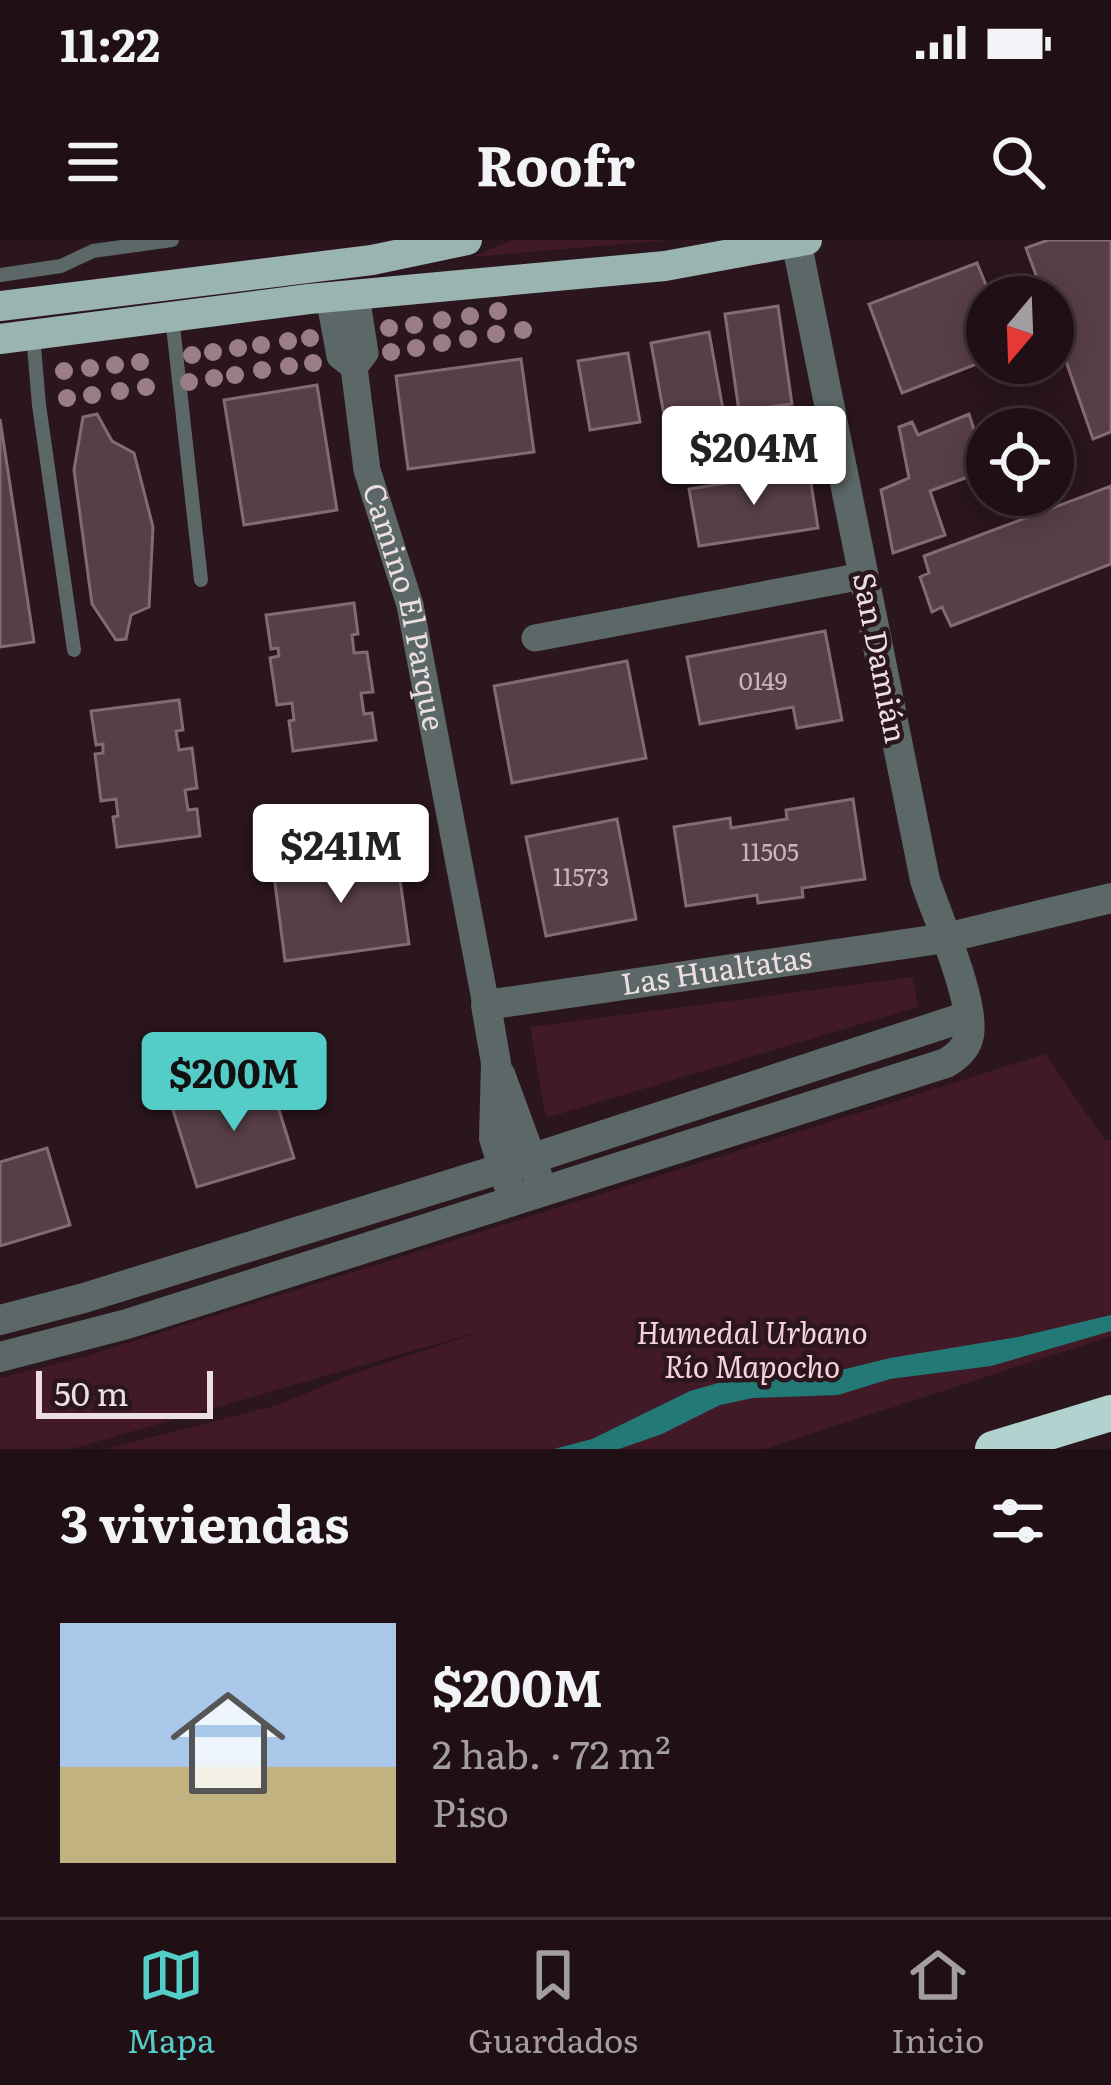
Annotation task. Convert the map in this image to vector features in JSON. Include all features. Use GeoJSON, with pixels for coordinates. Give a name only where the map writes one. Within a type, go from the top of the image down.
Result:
{"type":"FeatureCollection","features":[{"type":"Feature","properties":{"kind":"highway"},"geometry":{"type":"LineString","coordinates":[[993,1449],[1111,1413]]}},
{"type":"Feature","properties":{"kind":"main road"},"geometry":{"type":"LineString","coordinates":[[0,306],[372,260],[466,240]]}},
{"type":"Feature","properties":{"kind":"main road"},"geometry":{"type":"LineString","coordinates":[[665,266],[690,240]]}},
{"type":"Feature","properties":{"kind":"main road"},"geometry":{"type":"LineString","coordinates":[[0,339],[342,296],[665,266],[800,241]]}},
{"type":"Feature","properties":{"kind":"street","name":"San Damián"},"geometry":{"type":"LineString","coordinates":[[800,241],[925,880],[968,1016]]}},
{"type":"Feature","properties":{"kind":"street","name":"Camino El Parque"},"geometry":{"type":"LineString","coordinates":[[342,296],[340,356],[354,367],[367,470],[410,605],[496,1063],[528,1198]]}},
{"type":"Feature","properties":{"kind":"street"},"geometry":{"type":"LineString","coordinates":[[535,638],[863,576]]}},
{"type":"Feature","properties":{"kind":"street","name":"Las Hualtatas"},"geometry":{"type":"LineString","coordinates":[[486,1005],[946,938],[1111,898]]}},
{"type":"Feature","properties":{"kind":"street"},"geometry":{"type":"LineString","coordinates":[[0,1320],[517,1163],[968,1016],[969,1039],[946,1063],[127,1324],[0,1357]]}},
{"type":"Feature","properties":{"kind":"lane"},"geometry":{"type":"LineString","coordinates":[[0,275],[61,266],[93,251],[172,240]]}},
{"type":"Feature","properties":{"kind":"lane"},"geometry":{"type":"LineString","coordinates":[[172,316],[201,580]]}},
{"type":"Feature","properties":{"kind":"lane"},"geometry":{"type":"LineString","coordinates":[[33,335],[74,650]]}},
{"type":"Feature","properties":{"kind":"green space"},"geometry":{"type":"Polygon","coordinates":[[[513,240],[669,240],[471,257],[513,240]]]}},
{"type":"Feature","properties":{"kind":"green space"},"geometry":{"type":"Polygon","coordinates":[[[913,977],[918,1007],[546,1118],[530,1027],[913,977]]]}},
{"type":"Feature","properties":{"kind":"green space","name":"Humedal Urbano Río Mapocho"},"geometry":{"type":"Polygon","coordinates":[[[1045,1054],[1105,1140],[1111,1139],[1111,1336],[765,1449],[105,1449],[278,1405],[352,1374],[496,1327],[71,1449],[0,1449],[0,1378],[83,1357],[1045,1054]]]}},
{"type":"Feature","properties":{"kind":"water"},"geometry":{"type":"Polygon","coordinates":[[[1111,1315],[1111,1331],[991,1366],[890,1379],[838,1395],[753,1398],[720,1405],[619,1449],[554,1449],[592,1439],[690,1391],[718,1383],[829,1373],[1111,1315]]]}},
{"type":"Feature","properties":{"kind":"building"},"geometry":{"type":"Polygon","coordinates":[[[1048,240],[1111,240],[1111,432],[1093,439],[1074,384],[1074,276],[1036,276],[1026,248],[1048,240]]]}},
{"type":"Feature","properties":{"kind":"building"},"geometry":{"type":"Polygon","coordinates":[[[977,263],[982,276],[966,276],[966,368],[902,393],[869,304],[977,263]]]}},
{"type":"Feature","properties":{"kind":"building"},"geometry":{"type":"Polygon","coordinates":[[[778,306],[792,404],[739,411],[725,314],[778,306]]]}},
{"type":"Feature","properties":{"kind":"building"},"geometry":{"type":"Polygon","coordinates":[[[709,332],[724,415],[666,426],[651,343],[709,332]]]}},
{"type":"Feature","properties":{"kind":"building"},"geometry":{"type":"Polygon","coordinates":[[[628,353],[640,422],[590,430],[578,361],[628,353]]]}},
{"type":"Feature","properties":{"kind":"building"},"geometry":{"type":"Polygon","coordinates":[[[521,359],[534,452],[408,469],[396,376],[521,359]]]}},
{"type":"Feature","properties":{"kind":"building"},"geometry":{"type":"Polygon","coordinates":[[[317,385],[337,510],[244,525],[224,400],[317,385]]]}},
{"type":"Feature","properties":{"kind":"building"},"geometry":{"type":"Polygon","coordinates":[[[97,414],[112,441],[134,453],[153,527],[149,607],[131,615],[126,639],[116,640],[92,604],[74,470],[83,417],[97,414]]]}},
{"type":"Feature","properties":{"kind":"building"},"geometry":{"type":"Polygon","coordinates":[[[966,415],[966,478],[930,491],[945,535],[893,553],[881,490],[909,478],[899,427],[912,422],[918,435],[966,415]]]}},
{"type":"Feature","properties":{"kind":"building"},"geometry":{"type":"Polygon","coordinates":[[[0,419],[34,642],[0,647],[0,419]]]}},
{"type":"Feature","properties":{"kind":"building"},"geometry":{"type":"Polygon","coordinates":[[[809,470],[818,528],[699,546],[689,489],[809,470]]]}},
{"type":"Feature","properties":{"kind":"building"},"geometry":{"type":"Polygon","coordinates":[[[1111,486],[1111,564],[951,626],[942,607],[932,612],[920,577],[929,573],[924,556],[1031,516],[1074,516],[1074,500],[1111,486]]]}},
{"type":"Feature","properties":{"kind":"building"},"geometry":{"type":"Polygon","coordinates":[[[354,603],[358,634],[352,635],[354,653],[367,652],[373,692],[361,693],[364,714],[372,713],[376,740],[293,751],[292,703],[277,705],[270,658],[279,656],[278,648],[271,649],[266,615],[354,603]]]}},
{"type":"Feature","properties":{"kind":"building"},"geometry":{"type":"Polygon","coordinates":[[[825,631],[842,720],[797,728],[793,707],[700,724],[687,657],[825,631]]]}},
{"type":"Feature","properties":{"kind":"building"},"geometry":{"type":"Polygon","coordinates":[[[627,661],[646,758],[512,783],[494,686],[627,661]]]}},
{"type":"Feature","properties":{"kind":"building"},"geometry":{"type":"Polygon","coordinates":[[[179,700],[183,730],[176,731],[179,750],[192,748],[197,788],[185,790],[188,810],[197,809],[200,836],[117,847],[116,799],[101,801],[95,754],[103,753],[103,744],[96,745],[91,711],[179,700]]]}},
{"type":"Feature","properties":{"kind":"building"},"geometry":{"type":"Polygon","coordinates":[[[853,799],[865,879],[802,888],[803,897],[758,903],[757,895],[686,906],[674,827],[730,818],[731,828],[787,819],[786,810],[853,799]]]}},
{"type":"Feature","properties":{"kind":"building"},"geometry":{"type":"Polygon","coordinates":[[[617,819],[636,919],[546,936],[526,837],[617,819]]]}},
{"type":"Feature","properties":{"kind":"building"},"geometry":{"type":"Polygon","coordinates":[[[396,851],[409,944],[285,961],[273,868],[396,851]]]}},
{"type":"Feature","properties":{"kind":"building"},"geometry":{"type":"Polygon","coordinates":[[[270,1081],[294,1158],[197,1187],[173,1110],[270,1081]]]}},
{"type":"Feature","properties":{"kind":"building"},"geometry":{"type":"Polygon","coordinates":[[[47,1148],[70,1225],[0,1246],[0,1162],[47,1148]]]}}]}
